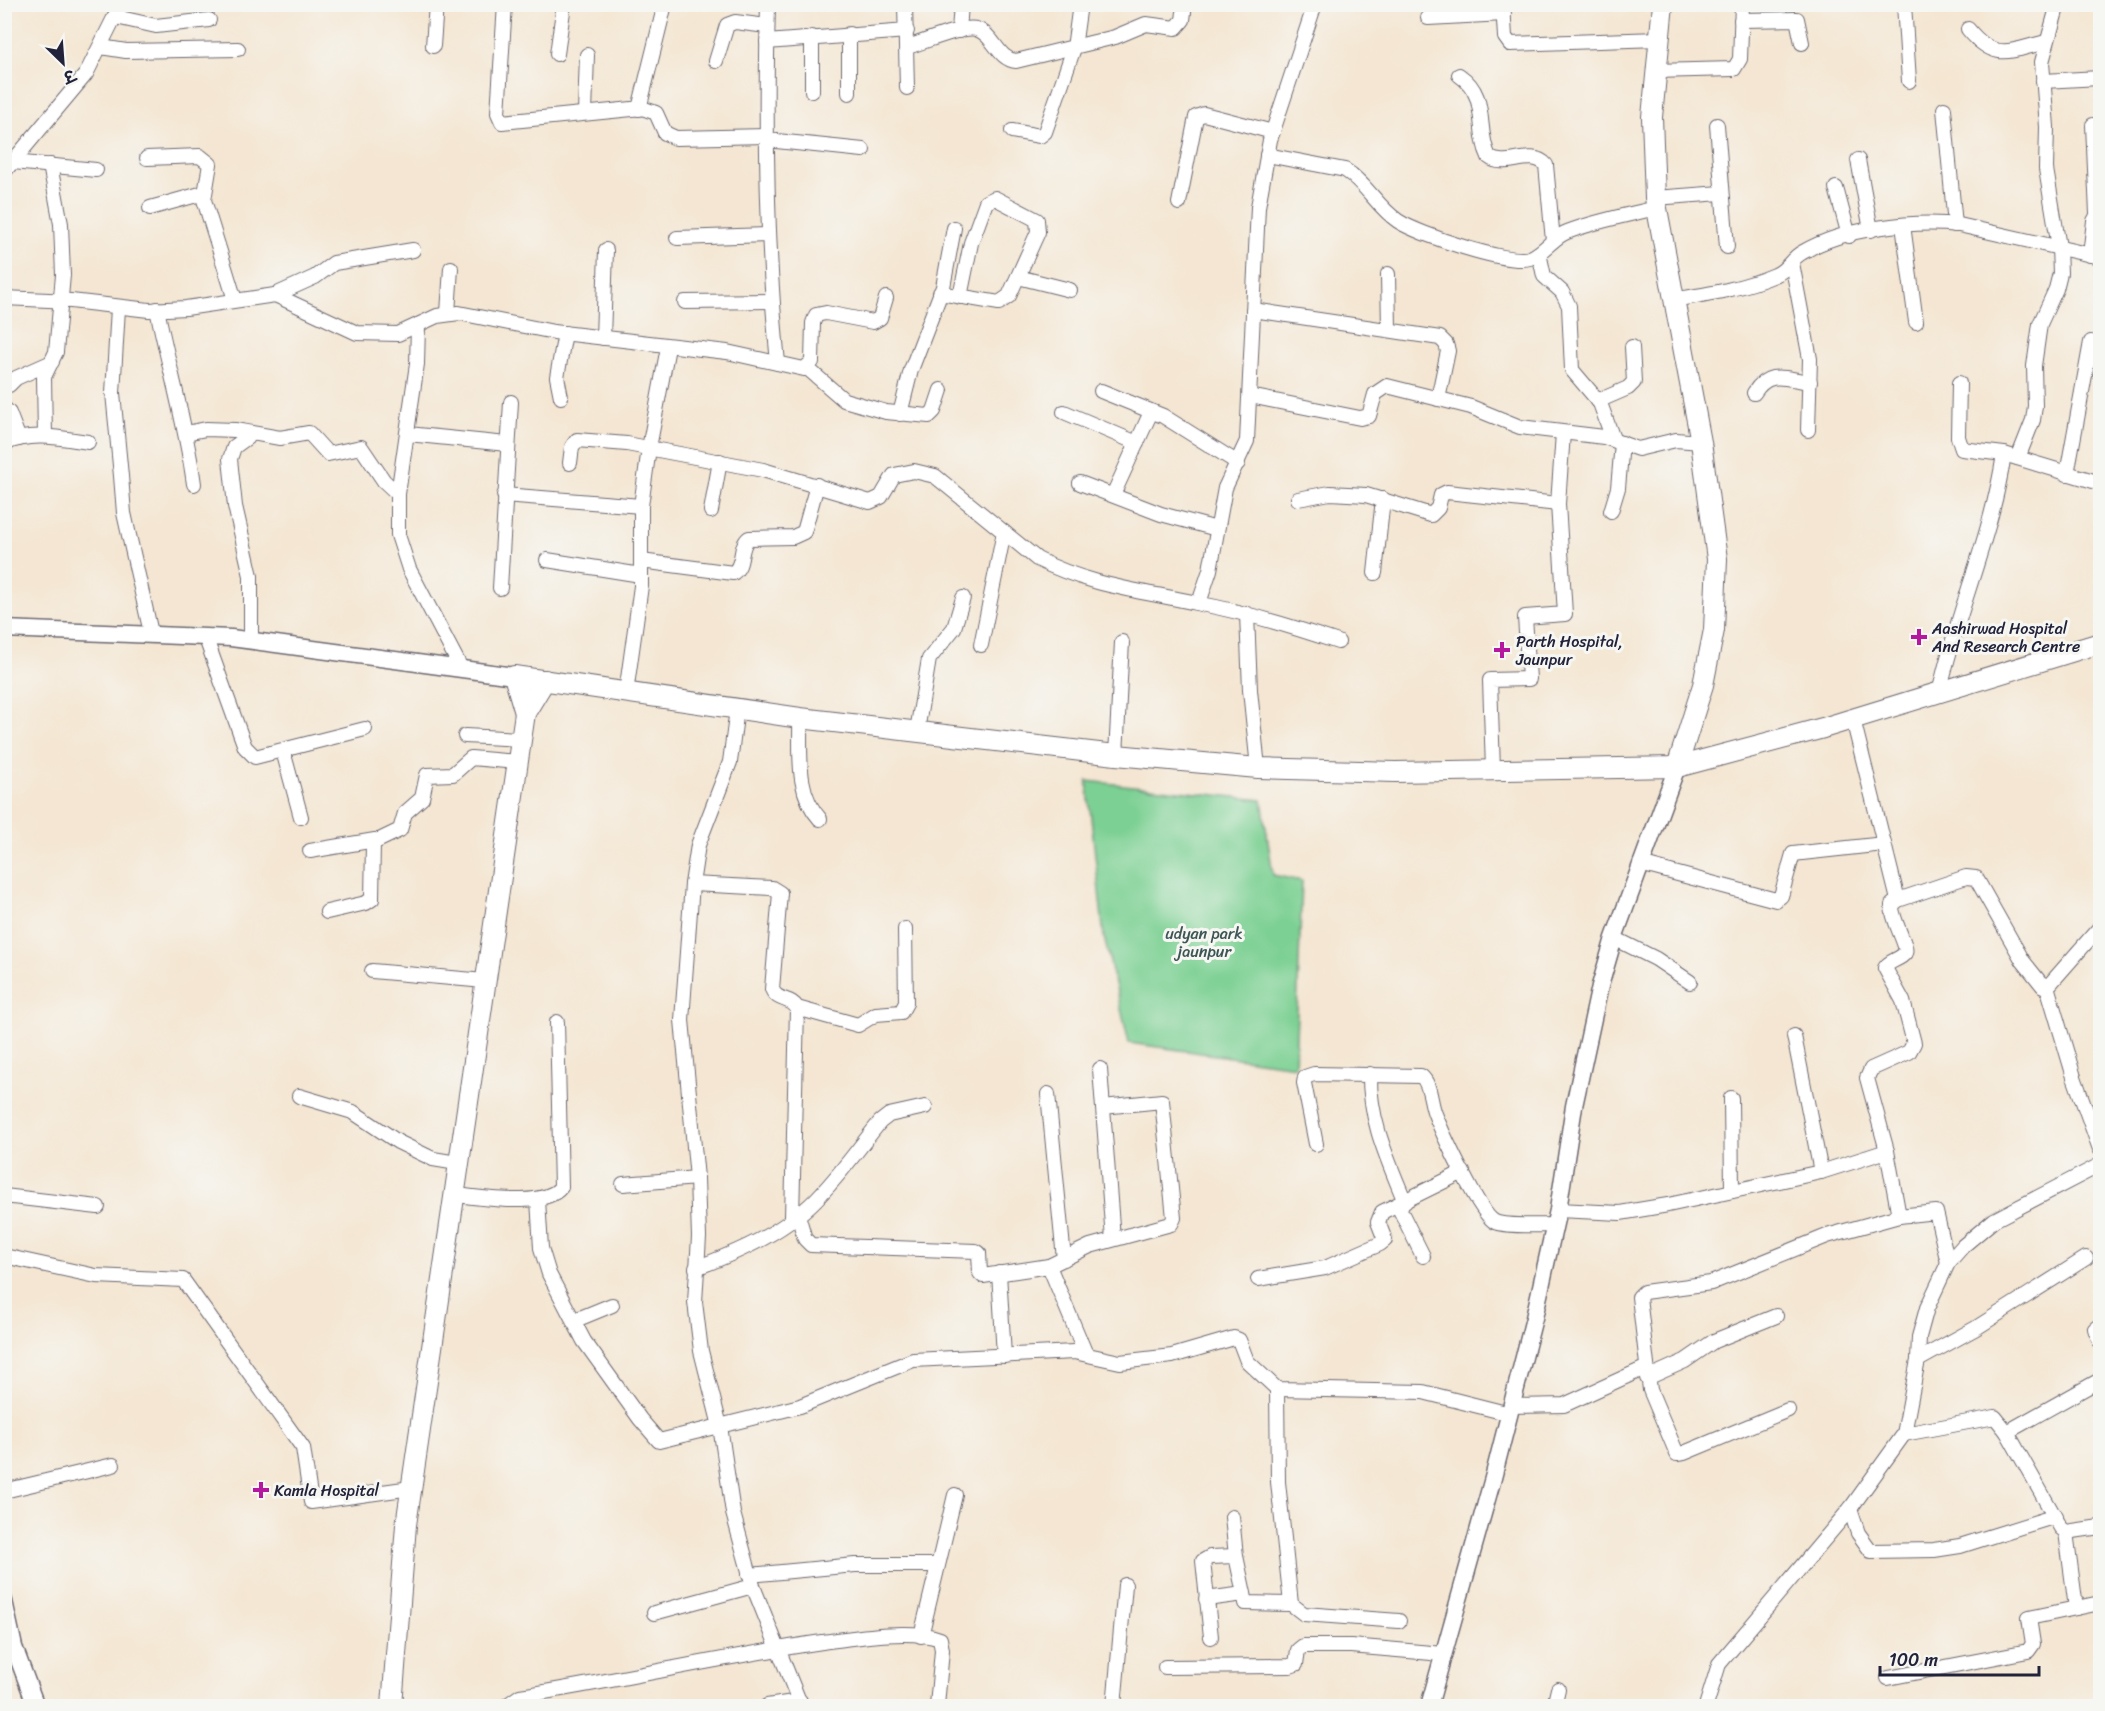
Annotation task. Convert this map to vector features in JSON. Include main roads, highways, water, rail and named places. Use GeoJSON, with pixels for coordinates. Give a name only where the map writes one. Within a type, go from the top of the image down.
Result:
{"type":"FeatureCollection","features":[{"type":"Feature","properties":{"kind":"highway"},"geometry":{"type":"LineString","coordinates":[[1663,4],[1654,70],[1652,153],[1656,203],[1701,442],[1714,526],[1718,587],[1714,630],[1703,685],[1677,767]]}},
{"type":"Feature","properties":{"kind":"highway"},"geometry":{"type":"LineString","coordinates":[[525,713],[514,676],[800,718],[1116,755],[1258,768],[1395,772],[1677,767],[1939,694],[2100,643]]}},
{"type":"Feature","properties":{"kind":"highway"},"geometry":{"type":"LineString","coordinates":[[392,1707],[405,1536],[411,1488],[521,739],[525,713],[545,680]]}},
{"type":"Feature","properties":{"kind":"main road"},"geometry":{"type":"LineString","coordinates":[[4,629],[205,636],[514,676]]}},
{"type":"Feature","properties":{"kind":"main road"},"geometry":{"type":"LineString","coordinates":[[1429,1707],[1511,1410],[1556,1218],[1588,1038],[1614,938],[1677,767]]}},
{"type":"Feature","properties":{"kind":"main road"},"geometry":{"type":"LineString","coordinates":[[4,1601],[14,1647],[36,1707]]}},
{"type":"Feature","properties":{"kind":"place","name":"Aashirwad Hospital And Research Centre"},"geometry":{"type":"Point","coordinates":[1919,637]}},
{"type":"Feature","properties":{"kind":"place","name":"Parth Hospital, Jaunpur"},"geometry":{"type":"Point","coordinates":[1502,650]}},
{"type":"Feature","properties":{"kind":"place","name":"Kamla Hospital"},"geometry":{"type":"Point","coordinates":[261,1490]}},
{"type":"Feature","properties":{"kind":"park label","name":"udyan park jaunpur"},"geometry":{"type":"Point","coordinates":[1204,942]}}]}
